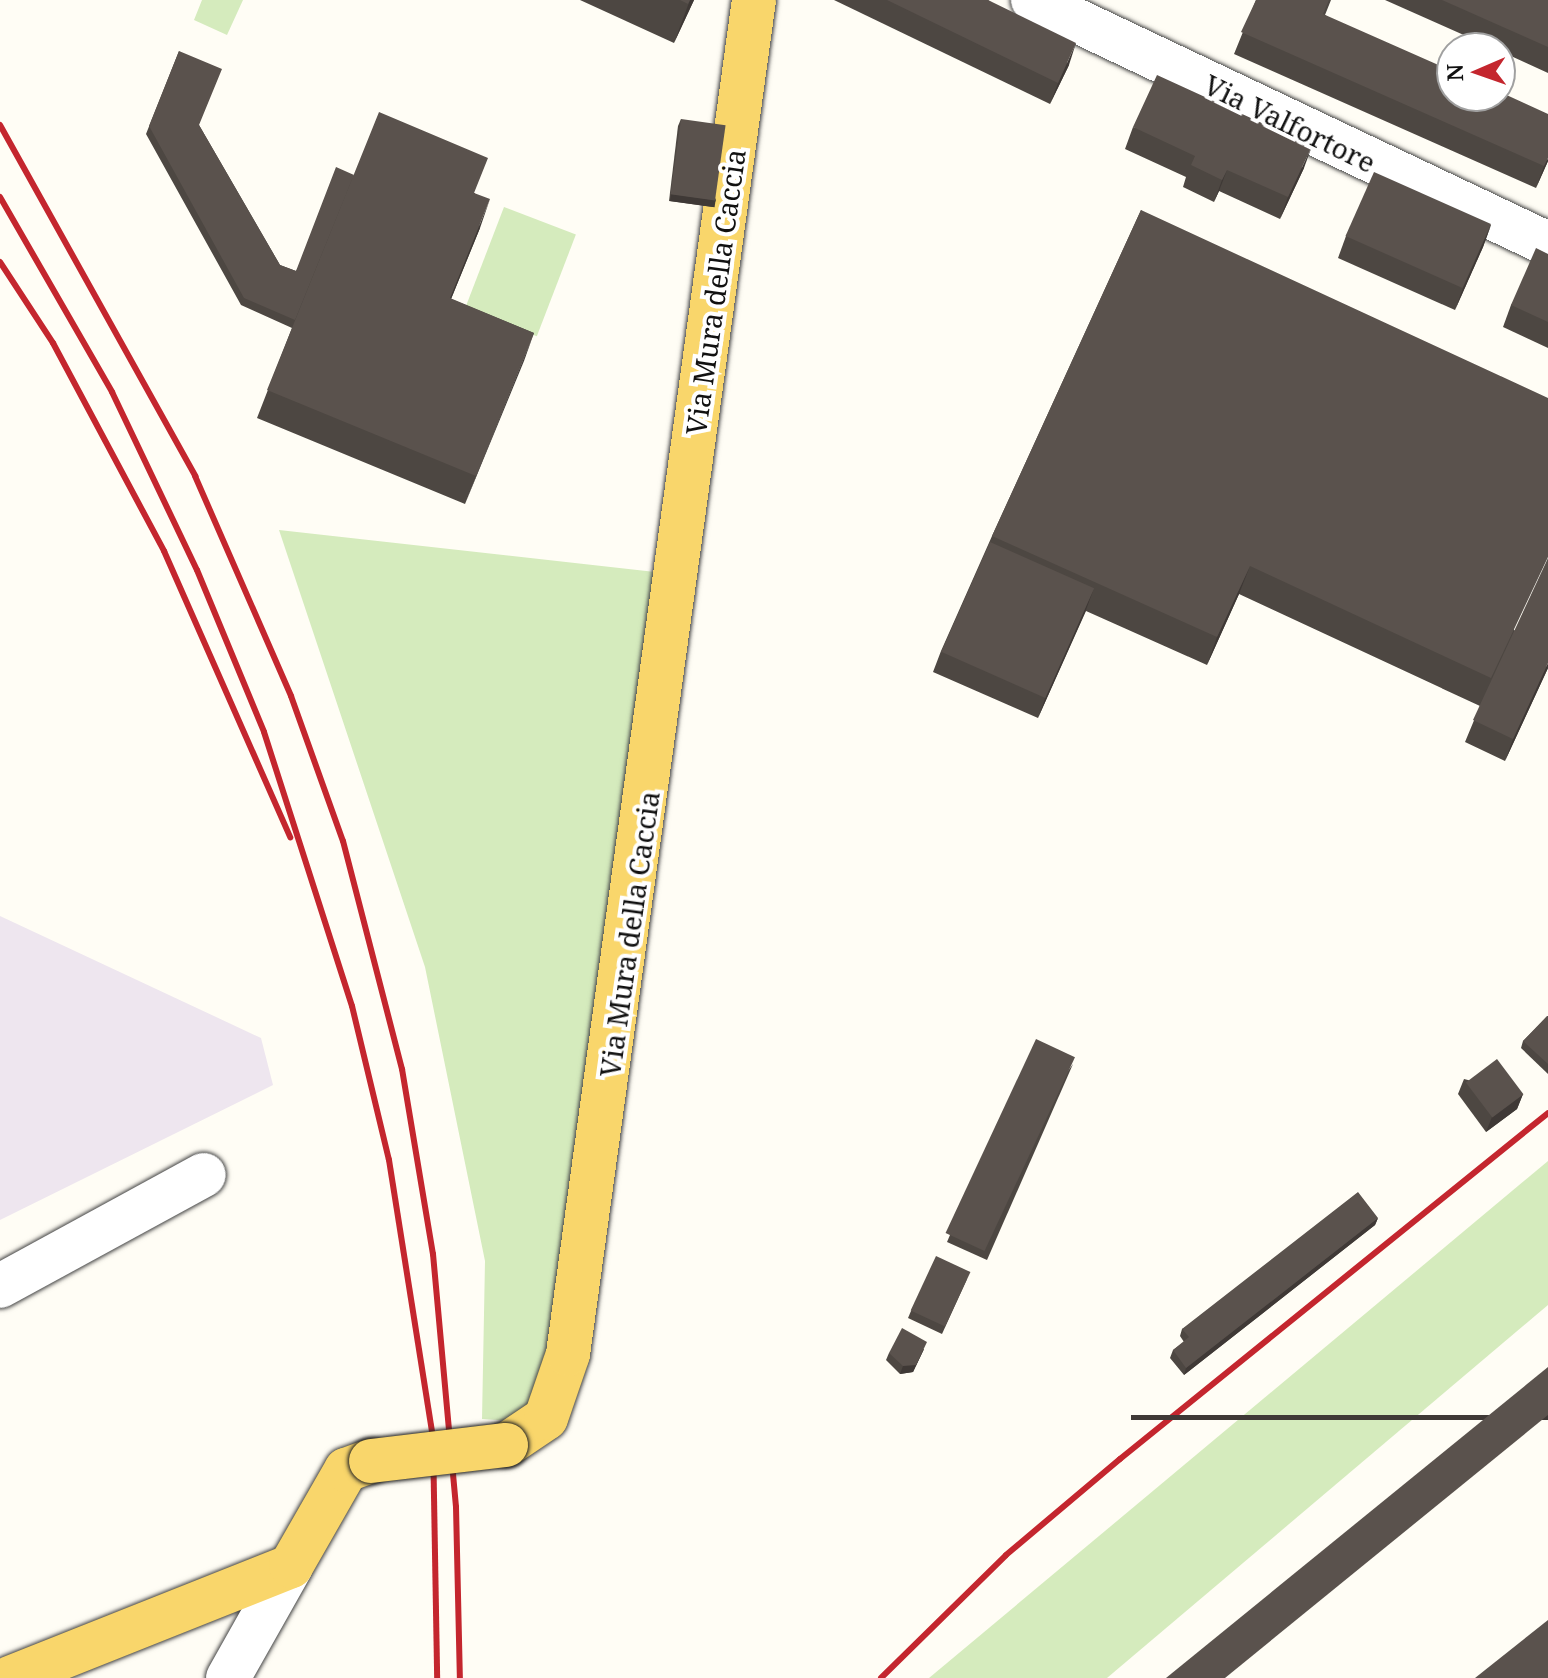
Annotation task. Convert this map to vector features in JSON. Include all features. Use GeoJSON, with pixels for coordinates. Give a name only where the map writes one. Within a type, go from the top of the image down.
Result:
{"type":"FeatureCollection","features":[{"type":"Feature","properties":{"kind":"main road","name":"Via Mura della Caccia"},"geometry":{"type":"LineString","coordinates":[[291,1566],[346,1470],[371,1461],[506,1445],[546,1418],[568,1354],[754,0]]}},
{"type":"Feature","properties":{"kind":"main road"},"geometry":{"type":"LineString","coordinates":[[10,1678],[291,1566]]}},
{"type":"Feature","properties":{"kind":"street","name":"Via Valfortore"},"geometry":{"type":"LineString","coordinates":[[1033,0],[1548,244]]}},
{"type":"Feature","properties":{"kind":"street"},"geometry":{"type":"LineString","coordinates":[[0,1286],[204,1175]]}},
{"type":"Feature","properties":{"kind":"street","name":"Via Mura della Caccia"},"geometry":{"type":"LineString","coordinates":[[228,1678],[291,1566]]}},
{"type":"Feature","properties":{"kind":"shaded area"},"geometry":{"type":"Polygon","coordinates":[[[0,916],[261,1038],[273,1085],[0,1220],[0,916]]]}},
{"type":"Feature","properties":{"kind":"green space"},"geometry":{"type":"Polygon","coordinates":[[[202,0],[243,0],[227,35],[194,20],[202,0]]]}},
{"type":"Feature","properties":{"kind":"green space"},"geometry":{"type":"Polygon","coordinates":[[[504,207],[576,235],[537,336],[465,309],[504,207]]]}},
{"type":"Feature","properties":{"kind":"green space"},"geometry":{"type":"Polygon","coordinates":[[[279,530],[664,573],[541,1397],[515,1421],[482,1419],[485,1261],[425,967],[279,530]]]}},
{"type":"Feature","properties":{"kind":"green space"},"geometry":{"type":"Polygon","coordinates":[[[1548,1161],[1548,1305],[1107,1678],[929,1678],[1548,1161]]]}},
{"type":"Feature","properties":{"kind":"building"},"geometry":{"type":"Polygon","coordinates":[[[887,0],[988,0],[1076,43],[1058,83],[887,0]]]}},
{"type":"Feature","properties":{"kind":"building"},"geometry":{"type":"Polygon","coordinates":[[[1256,0],[1329,0],[1323,14],[1436,64],[1436,112],[1516,112],[1516,99],[1548,114],[1548,158],[1544,166],[1241,32],[1256,0]]]}},
{"type":"Feature","properties":{"kind":"building"},"geometry":{"type":"Polygon","coordinates":[[[1442,0],[1548,0],[1548,47],[1442,0]]]}},
{"type":"Feature","properties":{"kind":"building"},"geometry":{"type":"Polygon","coordinates":[[[179,51],[222,69],[199,125],[280,265],[296,271],[336,167],[354,175],[295,320],[244,298],[149,126],[179,51]]]}},
{"type":"Feature","properties":{"kind":"building"},"geometry":{"type":"Polygon","coordinates":[[[1157,75],[1312,146],[1288,197],[1227,170],[1222,180],[1191,165],[1195,156],[1133,127],[1157,75]]]}},
{"type":"Feature","properties":{"kind":"building"},"geometry":{"type":"Polygon","coordinates":[[[379,112],[488,158],[474,193],[490,199],[450,298],[534,333],[476,476],[267,390],[379,112]]]}},
{"type":"Feature","properties":{"kind":"building"},"geometry":{"type":"Polygon","coordinates":[[[681,119],[726,125],[715,201],[670,194],[681,119]]]}},
{"type":"Feature","properties":{"kind":"building"},"geometry":{"type":"Polygon","coordinates":[[[1374,172],[1491,224],[1462,288],[1346,236],[1374,172]]]}},
{"type":"Feature","properties":{"kind":"building"},"geometry":{"type":"Polygon","coordinates":[[[1141,210],[1548,398],[1548,557],[1491,678],[1250,566],[1217,637],[992,536],[1141,210]]]}},
{"type":"Feature","properties":{"kind":"building"},"geometry":{"type":"Polygon","coordinates":[[[1536,248],[1548,254],[1548,322],[1511,305],[1536,248]]]}},
{"type":"Feature","properties":{"kind":"building"},"geometry":{"type":"Polygon","coordinates":[[[990,542],[1094,588],[1045,698],[941,652],[990,542]]]}},
{"type":"Feature","properties":{"kind":"building"},"geometry":{"type":"Polygon","coordinates":[[[1548,558],[1548,663],[1513,739],[1473,720],[1548,558]]]}},
{"type":"Feature","properties":{"kind":"building"},"geometry":{"type":"Polygon","coordinates":[[[1548,1016],[1548,1064],[1523,1041],[1548,1016]]]}},
{"type":"Feature","properties":{"kind":"building"},"geometry":{"type":"Polygon","coordinates":[[[1036,1039],[1075,1057],[985,1251],[946,1233],[1036,1039]]]}},
{"type":"Feature","properties":{"kind":"building"},"geometry":{"type":"Polygon","coordinates":[[[1497,1059],[1523,1094],[1492,1118],[1466,1082],[1497,1059]]]}},
{"type":"Feature","properties":{"kind":"building"},"geometry":{"type":"Polygon","coordinates":[[[1358,1192],[1378,1218],[1186,1368],[1173,1350],[1189,1337],[1182,1329],[1358,1192]]]}},
{"type":"Feature","properties":{"kind":"building"},"geometry":{"type":"Polygon","coordinates":[[[936,1256],[970,1272],[945,1326],[911,1310],[936,1256]]]}},
{"type":"Feature","properties":{"kind":"building"},"geometry":{"type":"Polygon","coordinates":[[[902,1328],[927,1342],[916,1365],[903,1366],[889,1353],[902,1328]]]}},
{"type":"Feature","properties":{"kind":"building"},"geometry":{"type":"Polygon","coordinates":[[[1548,1367],[1548,1415],[1225,1678],[1166,1678],[1548,1367]]]}},
{"type":"Feature","properties":{"kind":"building"},"geometry":{"type":"Polygon","coordinates":[[[1548,1620],[1548,1678],[1475,1678],[1548,1620]]]}},
{"type":"Feature","properties":{"kind":"railway"},"geometry":{"type":"LineString","coordinates":[[0,125],[195,476],[291,696],[343,841],[402,1069],[433,1254],[456,1507],[460,1678]]}},
{"type":"Feature","properties":{"kind":"railway"},"geometry":{"type":"LineString","coordinates":[[0,197],[112,392],[197,570],[264,732],[352,1006],[389,1160],[433,1439],[437,1678]]}},
{"type":"Feature","properties":{"kind":"railway"},"geometry":{"type":"LineString","coordinates":[[0,262],[53,343],[164,551],[290,837]]}},
{"type":"Feature","properties":{"kind":"railway"},"geometry":{"type":"LineString","coordinates":[[881,1678],[1006,1555],[1548,1113]]}}]}
